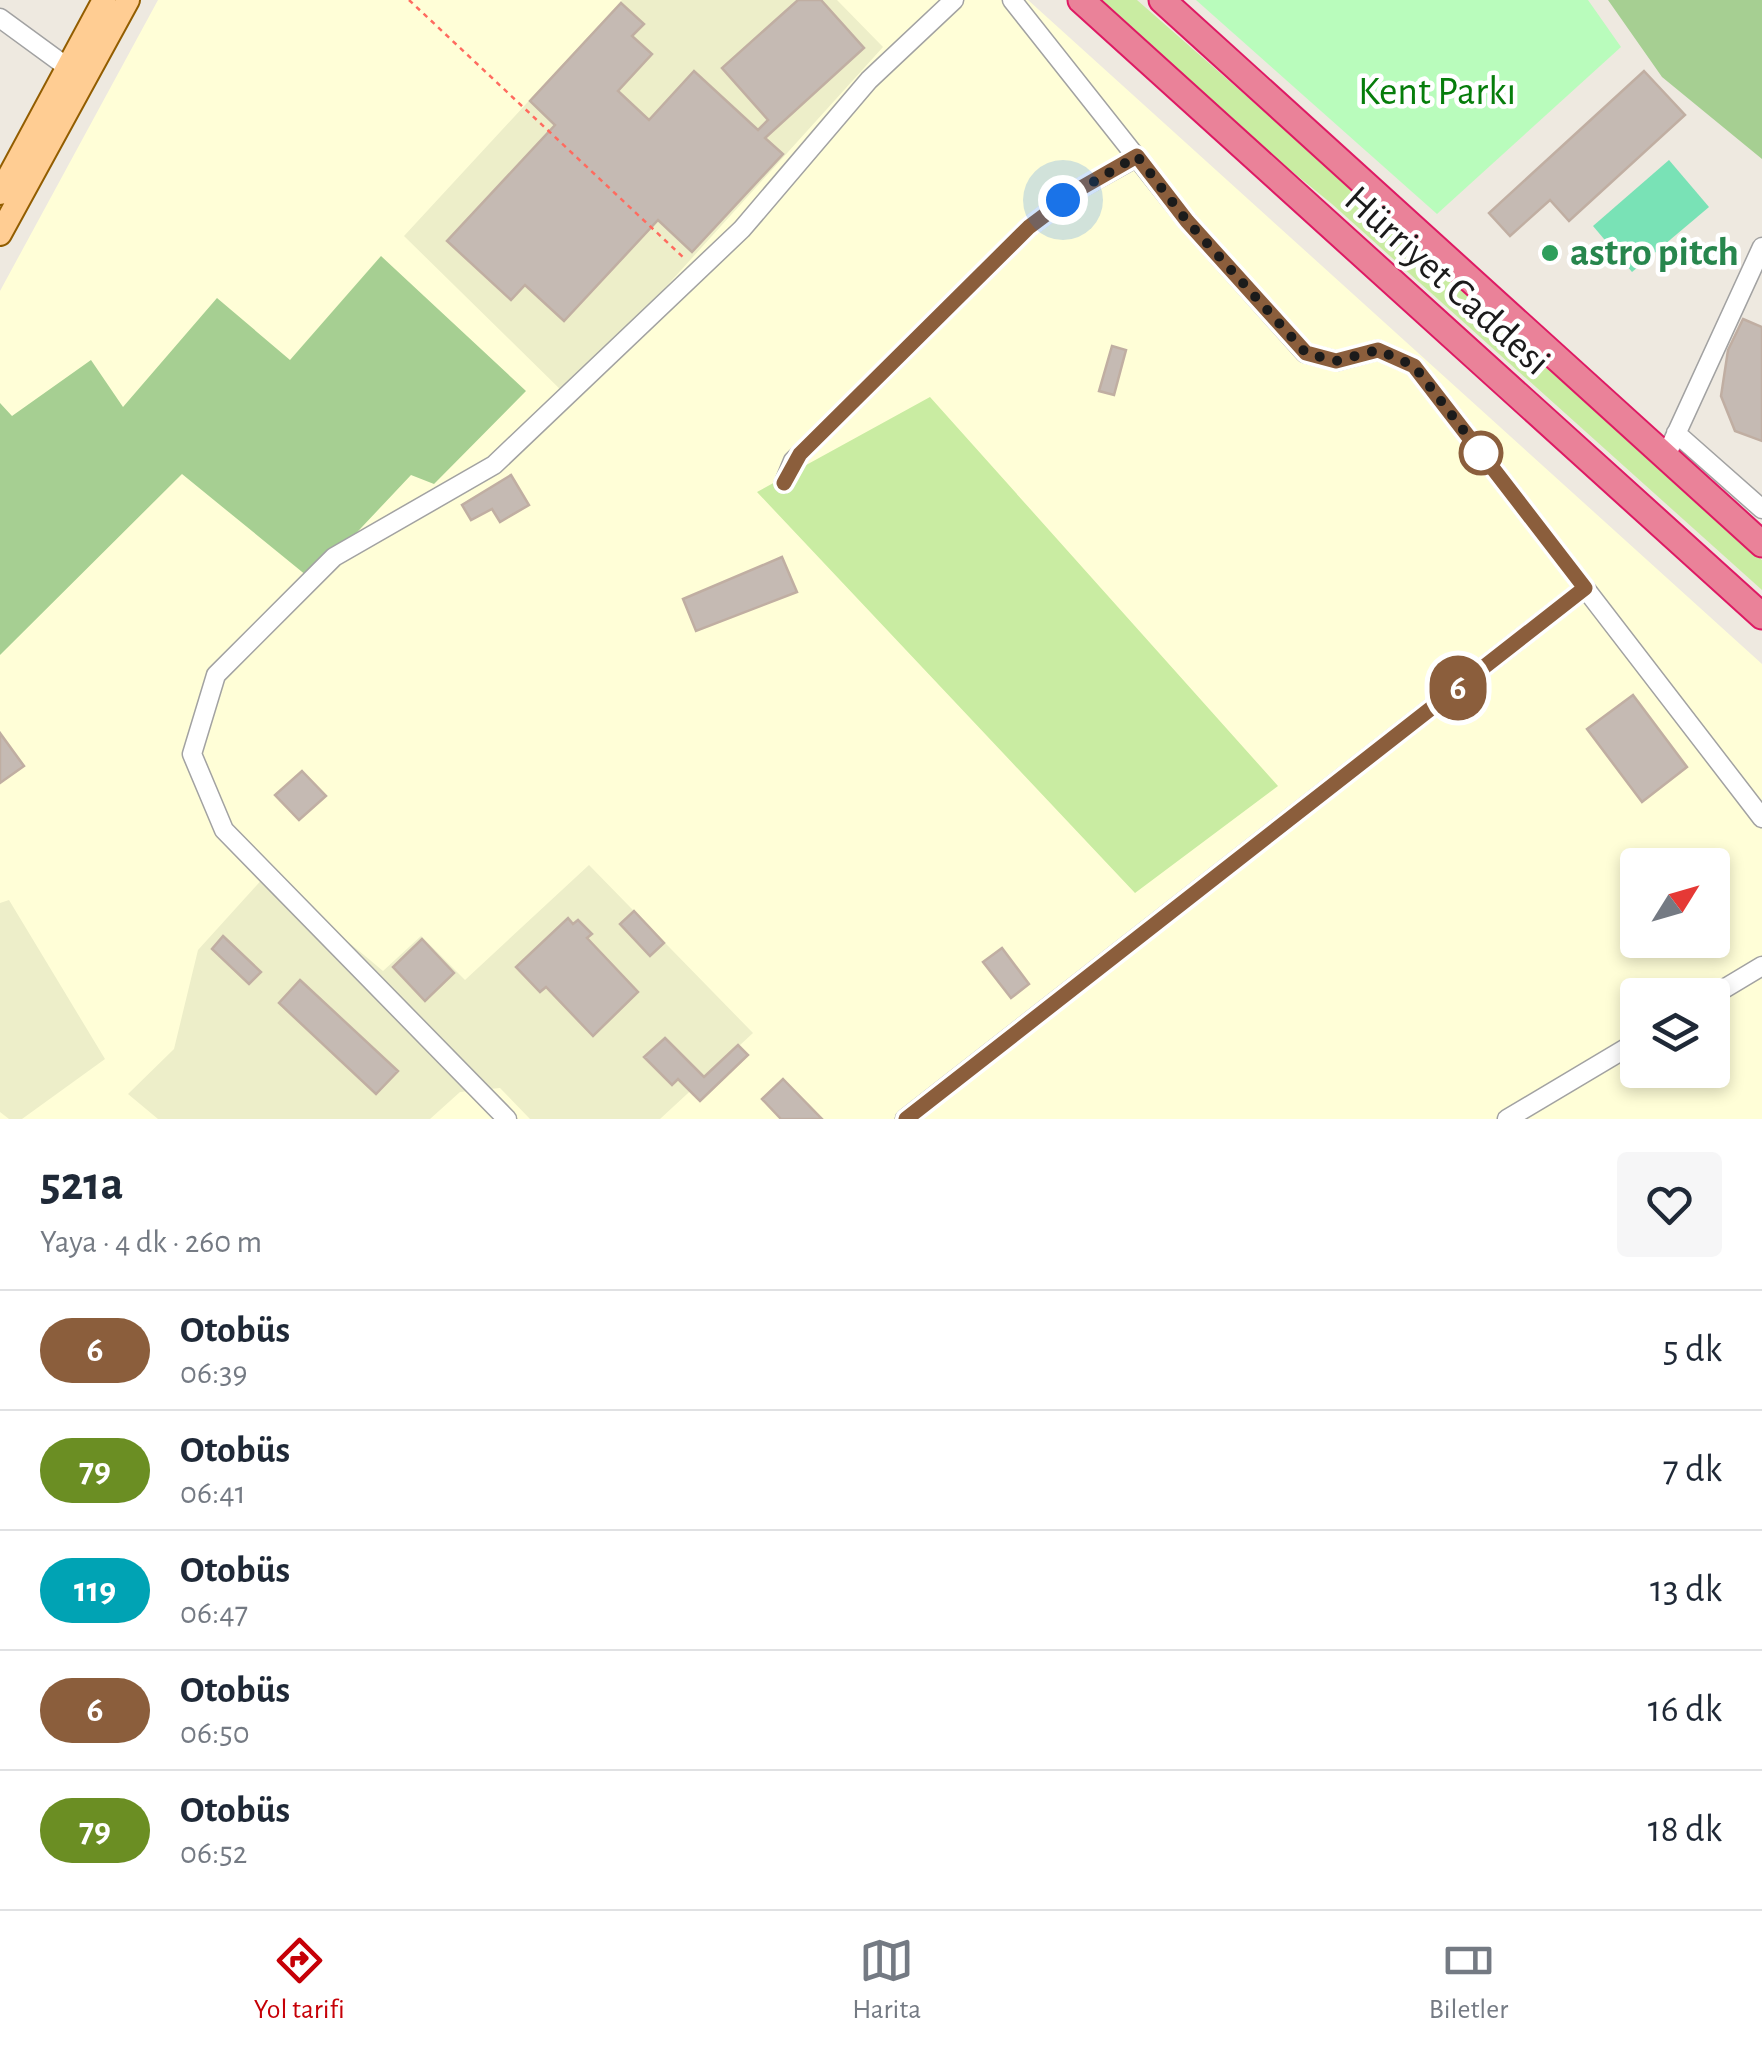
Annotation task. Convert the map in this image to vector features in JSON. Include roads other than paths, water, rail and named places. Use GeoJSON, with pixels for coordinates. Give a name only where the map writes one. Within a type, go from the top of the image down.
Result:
{"type":"FeatureCollection","features":[{"type":"Feature","properties":{"kind":"highway","name":"Hürriyet Caddesi"},"geometry":{"type":"LineString","coordinates":[[1081,0],[1762,616]]}},
{"type":"Feature","properties":{"kind":"highway","name":"Hürriyet Caddesi"},"geometry":{"type":"LineString","coordinates":[[1162,0],[1671,444],[1762,544]]}},
{"type":"Feature","properties":{"kind":"main road"},"geometry":{"type":"LineString","coordinates":[[0,193],[104,0]]}},
{"type":"Feature","properties":{"kind":"main road"},"geometry":{"type":"LineString","coordinates":[[0,234],[128,0]]}},
{"type":"Feature","properties":{"kind":"street"},"geometry":{"type":"LineString","coordinates":[[508,1119],[224,830],[192,754],[216,674],[334,557],[494,464],[742,229],[869,80],[954,0]]}},
{"type":"Feature","properties":{"kind":"street"},"geometry":{"type":"LineString","coordinates":[[1012,0],[1187,221],[1306,353],[1336,361],[1378,350],[1414,366],[1762,818]]}},
{"type":"Feature","properties":{"kind":"street"},"geometry":{"type":"LineString","coordinates":[[0,18],[68,68]]}},
{"type":"Feature","properties":{"kind":"street"},"geometry":{"type":"LineString","coordinates":[[784,483],[800,454],[1020,235],[1063,200],[1137,156]]}},
{"type":"Feature","properties":{"kind":"street"},"geometry":{"type":"LineString","coordinates":[[1762,247],[1671,444],[1762,509]]}},
{"type":"Feature","properties":{"kind":"street"},"geometry":{"type":"LineString","coordinates":[[906,1119],[1585,588]]}},
{"type":"Feature","properties":{"kind":"street"},"geometry":{"type":"LineString","coordinates":[[1730,985],[1762,966]]}},
{"type":"Feature","properties":{"kind":"street"},"geometry":{"type":"LineString","coordinates":[[1507,1119],[1620,1052]]}},
{"type":"Feature","properties":{"kind":"place","name":"astro pitch"},"geometry":{"type":"Point","coordinates":[1550,253]}},
{"type":"Feature","properties":{"kind":"park label","name":"Kent Parkı"},"geometry":{"type":"Point","coordinates":[1437,92]}}]}
